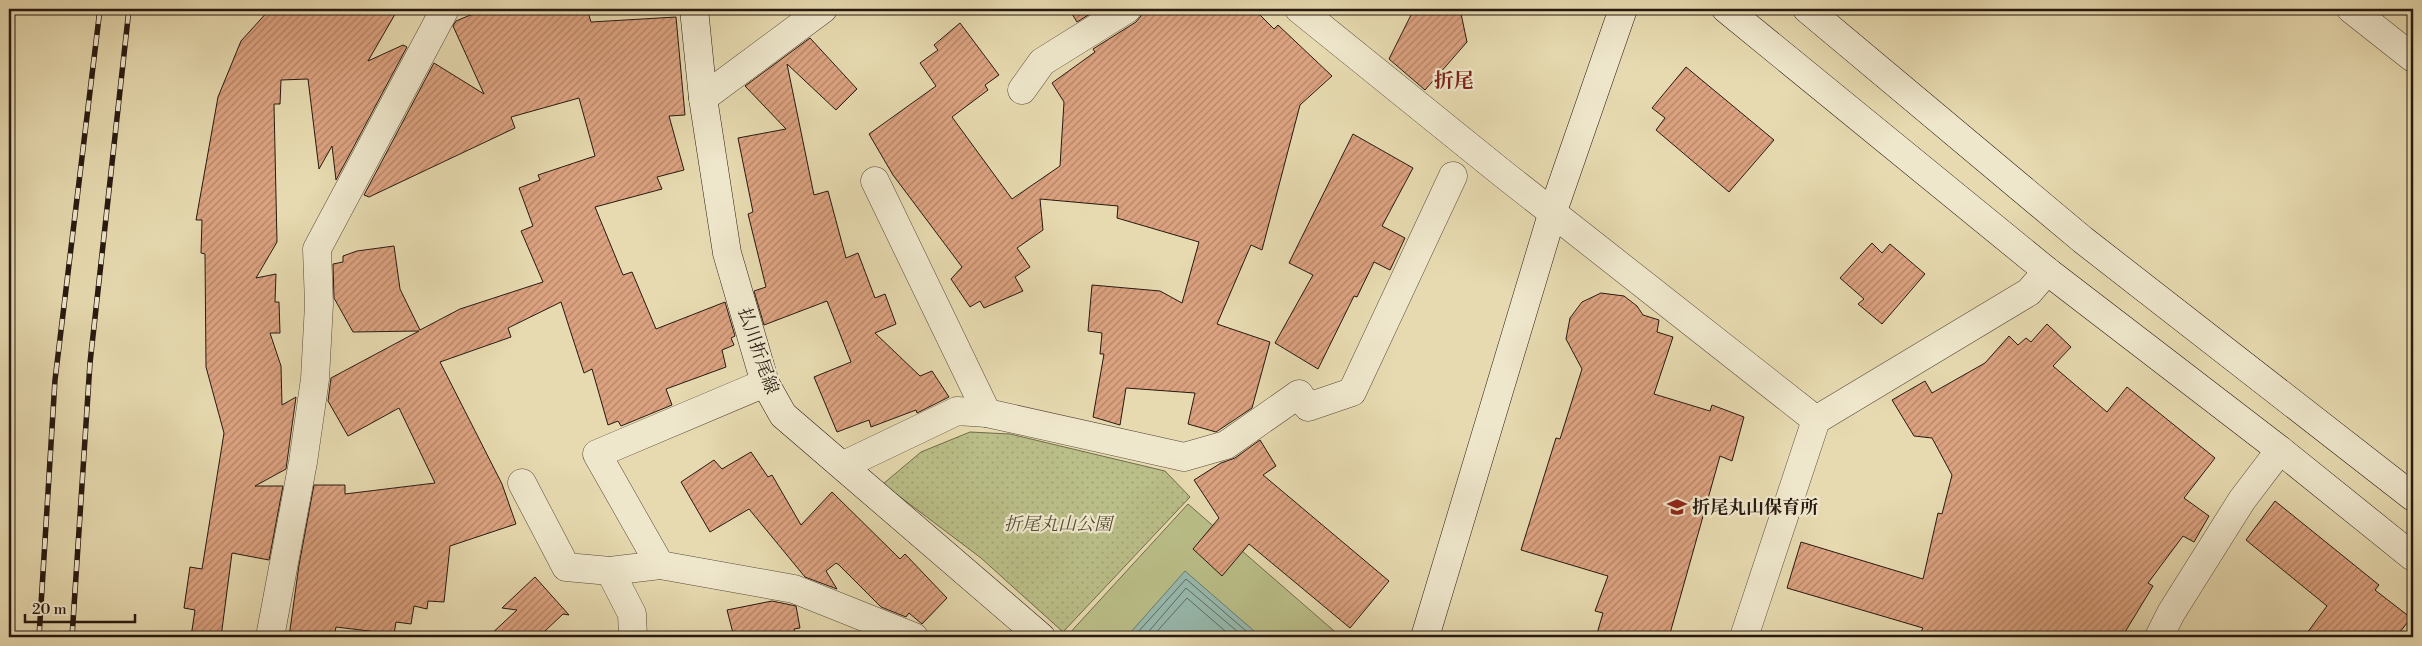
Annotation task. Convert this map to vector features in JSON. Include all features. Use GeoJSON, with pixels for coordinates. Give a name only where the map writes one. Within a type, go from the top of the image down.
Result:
{"type":"FeatureCollection","features":[{"type":"Feature","properties":{"kind":"street"},"geometry":{"type":"LineString","coordinates":[[270,637],[299,481],[315,379],[319,304],[317,249],[445,9]]}},
{"type":"Feature","properties":{"kind":"street","name":"払川折尾線"},"geometry":{"type":"LineString","coordinates":[[694,9],[703,98],[727,253],[765,383],[782,415],[844,465],[1041,637]]}},
{"type":"Feature","properties":{"kind":"street"},"geometry":{"type":"LineString","coordinates":[[703,98],[823,9]]}},
{"type":"Feature","properties":{"kind":"street"},"geometry":{"type":"LineString","coordinates":[[1022,90],[1042,62],[1127,9]]}},
{"type":"Feature","properties":{"kind":"street"},"geometry":{"type":"LineString","coordinates":[[1299,9],[1816,420]]}},
{"type":"Feature","properties":{"kind":"street"},"geometry":{"type":"LineString","coordinates":[[1425,637],[1553,211],[1623,9]]}},
{"type":"Feature","properties":{"kind":"street"},"geometry":{"type":"LineString","coordinates":[[1726,9],[2047,271],[2280,450],[2413,557]]}},
{"type":"Feature","properties":{"kind":"street"},"geometry":{"type":"LineString","coordinates":[[1807,9],[2083,240],[2413,497]]}},
{"type":"Feature","properties":{"kind":"street"},"geometry":{"type":"LineString","coordinates":[[2350,9],[2413,58]]}},
{"type":"Feature","properties":{"kind":"street"},"geometry":{"type":"LineString","coordinates":[[844,465],[957,411],[987,412],[1184,457],[1226,445],[1299,394],[1308,407],[1352,392],[1453,176]]}},
{"type":"Feature","properties":{"kind":"street"},"geometry":{"type":"LineString","coordinates":[[875,182],[987,412]]}},
{"type":"Feature","properties":{"kind":"street"},"geometry":{"type":"LineString","coordinates":[[1744,637],[1816,420],[2029,292],[2047,271]]}},
{"type":"Feature","properties":{"kind":"street"},"geometry":{"type":"LineString","coordinates":[[660,565],[597,454],[765,383]]}},
{"type":"Feature","properties":{"kind":"street"},"geometry":{"type":"LineString","coordinates":[[2159,637],[2170,613],[2242,500],[2280,450]]}},
{"type":"Feature","properties":{"kind":"street"},"geometry":{"type":"LineString","coordinates":[[522,483],[566,567],[610,572],[660,565],[794,588],[914,637]]}},
{"type":"Feature","properties":{"kind":"street"},"geometry":{"type":"LineString","coordinates":[[610,572],[632,614],[633,637]]}},
{"type":"Feature","properties":{"kind":"green space","name":"折尾丸山公園"},"geometry":{"type":"Polygon","coordinates":[[[970,432],[1010,434],[1165,471],[1190,497],[1063,632],[981,558],[883,484],[921,452],[970,432]]]}},
{"type":"Feature","properties":{"kind":"green space"},"geometry":{"type":"Polygon","coordinates":[[[1188,504],[1341,637],[1067,636],[1188,504]]]}},
{"type":"Feature","properties":{"kind":"water"},"geometry":{"type":"Polygon","coordinates":[[[1185,571],[1261,637],[1135,637],[1130,633],[1185,571]]]}},
{"type":"Feature","properties":{"kind":"building"},"geometry":{"type":"Polygon","coordinates":[[[270,9],[398,9],[368,61],[403,45],[407,47],[336,180],[332,146],[319,169],[308,79],[281,80],[280,104],[274,104],[277,242],[256,278],[276,274],[275,302],[279,302],[280,333],[270,333],[281,366],[282,405],[296,397],[286,469],[255,486],[283,486],[269,560],[232,553],[221,637],[191,637],[195,610],[184,608],[190,567],[202,569],[224,433],[206,367],[205,254],[201,253],[202,220],[196,220],[218,97],[241,41],[270,9]]]}},
{"type":"Feature","properties":{"kind":"building"},"geometry":{"type":"Polygon","coordinates":[[[485,9],[587,9],[591,22],[676,17],[685,115],[669,116],[684,170],[657,177],[662,189],[595,207],[623,275],[632,272],[656,329],[725,302],[735,336],[731,338],[734,345],[722,350],[726,367],[666,389],[672,405],[621,426],[618,421],[608,425],[592,369],[584,373],[561,302],[508,328],[511,337],[440,362],[502,484],[516,524],[450,546],[444,602],[428,601],[427,609],[414,606],[411,624],[396,622],[394,634],[336,627],[334,637],[289,637],[299,565],[314,485],[345,485],[345,494],[435,483],[399,408],[348,436],[328,401],[331,378],[419,331],[353,332],[334,298],[333,264],[343,262],[343,256],[357,251],[394,246],[400,289],[420,330],[460,309],[543,282],[521,231],[533,226],[519,188],[540,180],[538,175],[595,156],[579,98],[511,117],[515,128],[369,197],[364,195],[434,63],[484,94],[453,26],[456,21],[485,9]]]}},
{"type":"Feature","properties":{"kind":"building"},"geometry":{"type":"Polygon","coordinates":[[[1069,9],[1098,9],[1077,22],[1069,9]]]}},
{"type":"Feature","properties":{"kind":"building"},"geometry":{"type":"Polygon","coordinates":[[[1143,9],[1254,9],[1274,29],[1278,25],[1332,76],[1300,105],[1262,250],[1251,245],[1217,324],[1270,342],[1252,408],[1216,432],[1188,424],[1195,393],[1126,388],[1120,425],[1093,417],[1104,354],[1100,354],[1102,333],[1088,331],[1092,285],[1160,291],[1182,303],[1199,242],[1117,218],[1118,206],[1040,199],[1043,230],[1017,248],[1030,267],[1015,277],[1023,291],[984,308],[980,301],[970,307],[951,279],[962,267],[893,175],[869,134],[936,86],[920,63],[938,50],[934,45],[960,23],[999,75],[985,85],[988,90],[952,117],[1012,199],[1060,166],[1064,102],[1052,83],[1095,52],[1093,49],[1136,22],[1141,16],[1143,9]]]}},
{"type":"Feature","properties":{"kind":"building"},"geometry":{"type":"Polygon","coordinates":[[[1414,9],[1460,9],[1467,42],[1425,90],[1389,59],[1414,9]]]}},
{"type":"Feature","properties":{"kind":"building"},"geometry":{"type":"Polygon","coordinates":[[[810,38],[857,89],[836,110],[787,64],[814,195],[828,191],[846,258],[858,253],[875,298],[885,294],[896,324],[875,333],[920,376],[932,371],[949,397],[917,413],[916,410],[871,427],[869,420],[837,432],[814,377],[851,362],[827,301],[764,325],[754,291],[766,287],[748,214],[753,212],[738,138],[786,129],[745,86],[810,38]]]}},
{"type":"Feature","properties":{"kind":"building"},"geometry":{"type":"Polygon","coordinates":[[[1686,67],[1774,140],[1729,192],[1656,130],[1665,118],[1652,108],[1686,67]]]}},
{"type":"Feature","properties":{"kind":"building"},"geometry":{"type":"Polygon","coordinates":[[[1353,134],[1413,168],[1382,226],[1405,238],[1390,270],[1374,262],[1357,297],[1354,296],[1318,369],[1275,343],[1313,275],[1289,263],[1353,134]]]}},
{"type":"Feature","properties":{"kind":"building"},"geometry":{"type":"Polygon","coordinates":[[[1872,243],[1882,253],[1890,244],[1925,274],[1882,324],[1858,304],[1864,299],[1840,278],[1872,243]]]}},
{"type":"Feature","properties":{"kind":"building"},"geometry":{"type":"Polygon","coordinates":[[[1601,293],[1624,296],[1637,306],[1643,315],[1659,320],[1657,332],[1673,337],[1654,394],[1710,411],[1712,405],[1744,417],[1732,461],[1720,456],[1669,637],[1596,637],[1603,613],[1595,611],[1608,576],[1521,550],[1556,438],[1560,439],[1582,369],[1566,339],[1570,318],[1582,302],[1601,293]]]}},
{"type":"Feature","properties":{"kind":"building"},"geometry":{"type":"Polygon","coordinates":[[[2047,324],[2071,347],[2053,366],[2107,412],[2127,387],[2215,458],[2184,498],[2209,516],[2194,542],[2183,536],[2148,583],[2153,586],[2122,637],[1918,637],[1923,628],[1787,588],[1801,542],[1923,579],[1938,513],[1942,514],[1952,475],[1932,438],[1914,436],[1892,400],[1925,381],[1932,393],[1985,363],[2009,336],[2018,345],[2026,338],[2031,342],[2047,324]]]}},
{"type":"Feature","properties":{"kind":"building"},"geometry":{"type":"Polygon","coordinates":[[[1260,440],[1276,466],[1263,475],[1389,581],[1350,628],[1249,544],[1222,576],[1193,549],[1219,518],[1194,480],[1221,463],[1235,458],[1260,440]]]}},
{"type":"Feature","properties":{"kind":"building"},"geometry":{"type":"Polygon","coordinates":[[[751,452],[768,477],[772,475],[801,525],[832,492],[900,559],[905,554],[947,598],[922,624],[909,613],[906,617],[881,607],[836,563],[826,571],[837,589],[805,577],[749,509],[710,532],[681,482],[714,460],[722,469],[751,452]]]}},
{"type":"Feature","properties":{"kind":"building"},"geometry":{"type":"Polygon","coordinates":[[[2275,501],[2379,585],[2375,590],[2411,618],[2396,637],[2304,637],[2327,606],[2246,540],[2275,501]]]}},
{"type":"Feature","properties":{"kind":"building"},"geometry":{"type":"Polygon","coordinates":[[[535,577],[569,615],[563,614],[545,631],[534,637],[488,637],[517,610],[502,608],[535,577]]]}},
{"type":"Feature","properties":{"kind":"building"},"geometry":{"type":"Polygon","coordinates":[[[772,601],[796,606],[800,628],[794,629],[796,637],[734,637],[727,610],[772,601]]]}},
{"type":"Feature","properties":{"kind":"railway"},"geometry":{"type":"LineString","coordinates":[[39,637],[55,380],[100,9]]}},
{"type":"Feature","properties":{"kind":"railway"},"geometry":{"type":"LineString","coordinates":[[72,637],[90,363],[129,9]]}},
{"type":"Feature","properties":{"kind":"place","name":"折尾丸山保育所"},"geometry":{"type":"Point","coordinates":[1677,507]}},
{"type":"Feature","properties":{"kind":"district","name":"折尾"},"geometry":{"type":"Point","coordinates":[1454,81]}}]}
